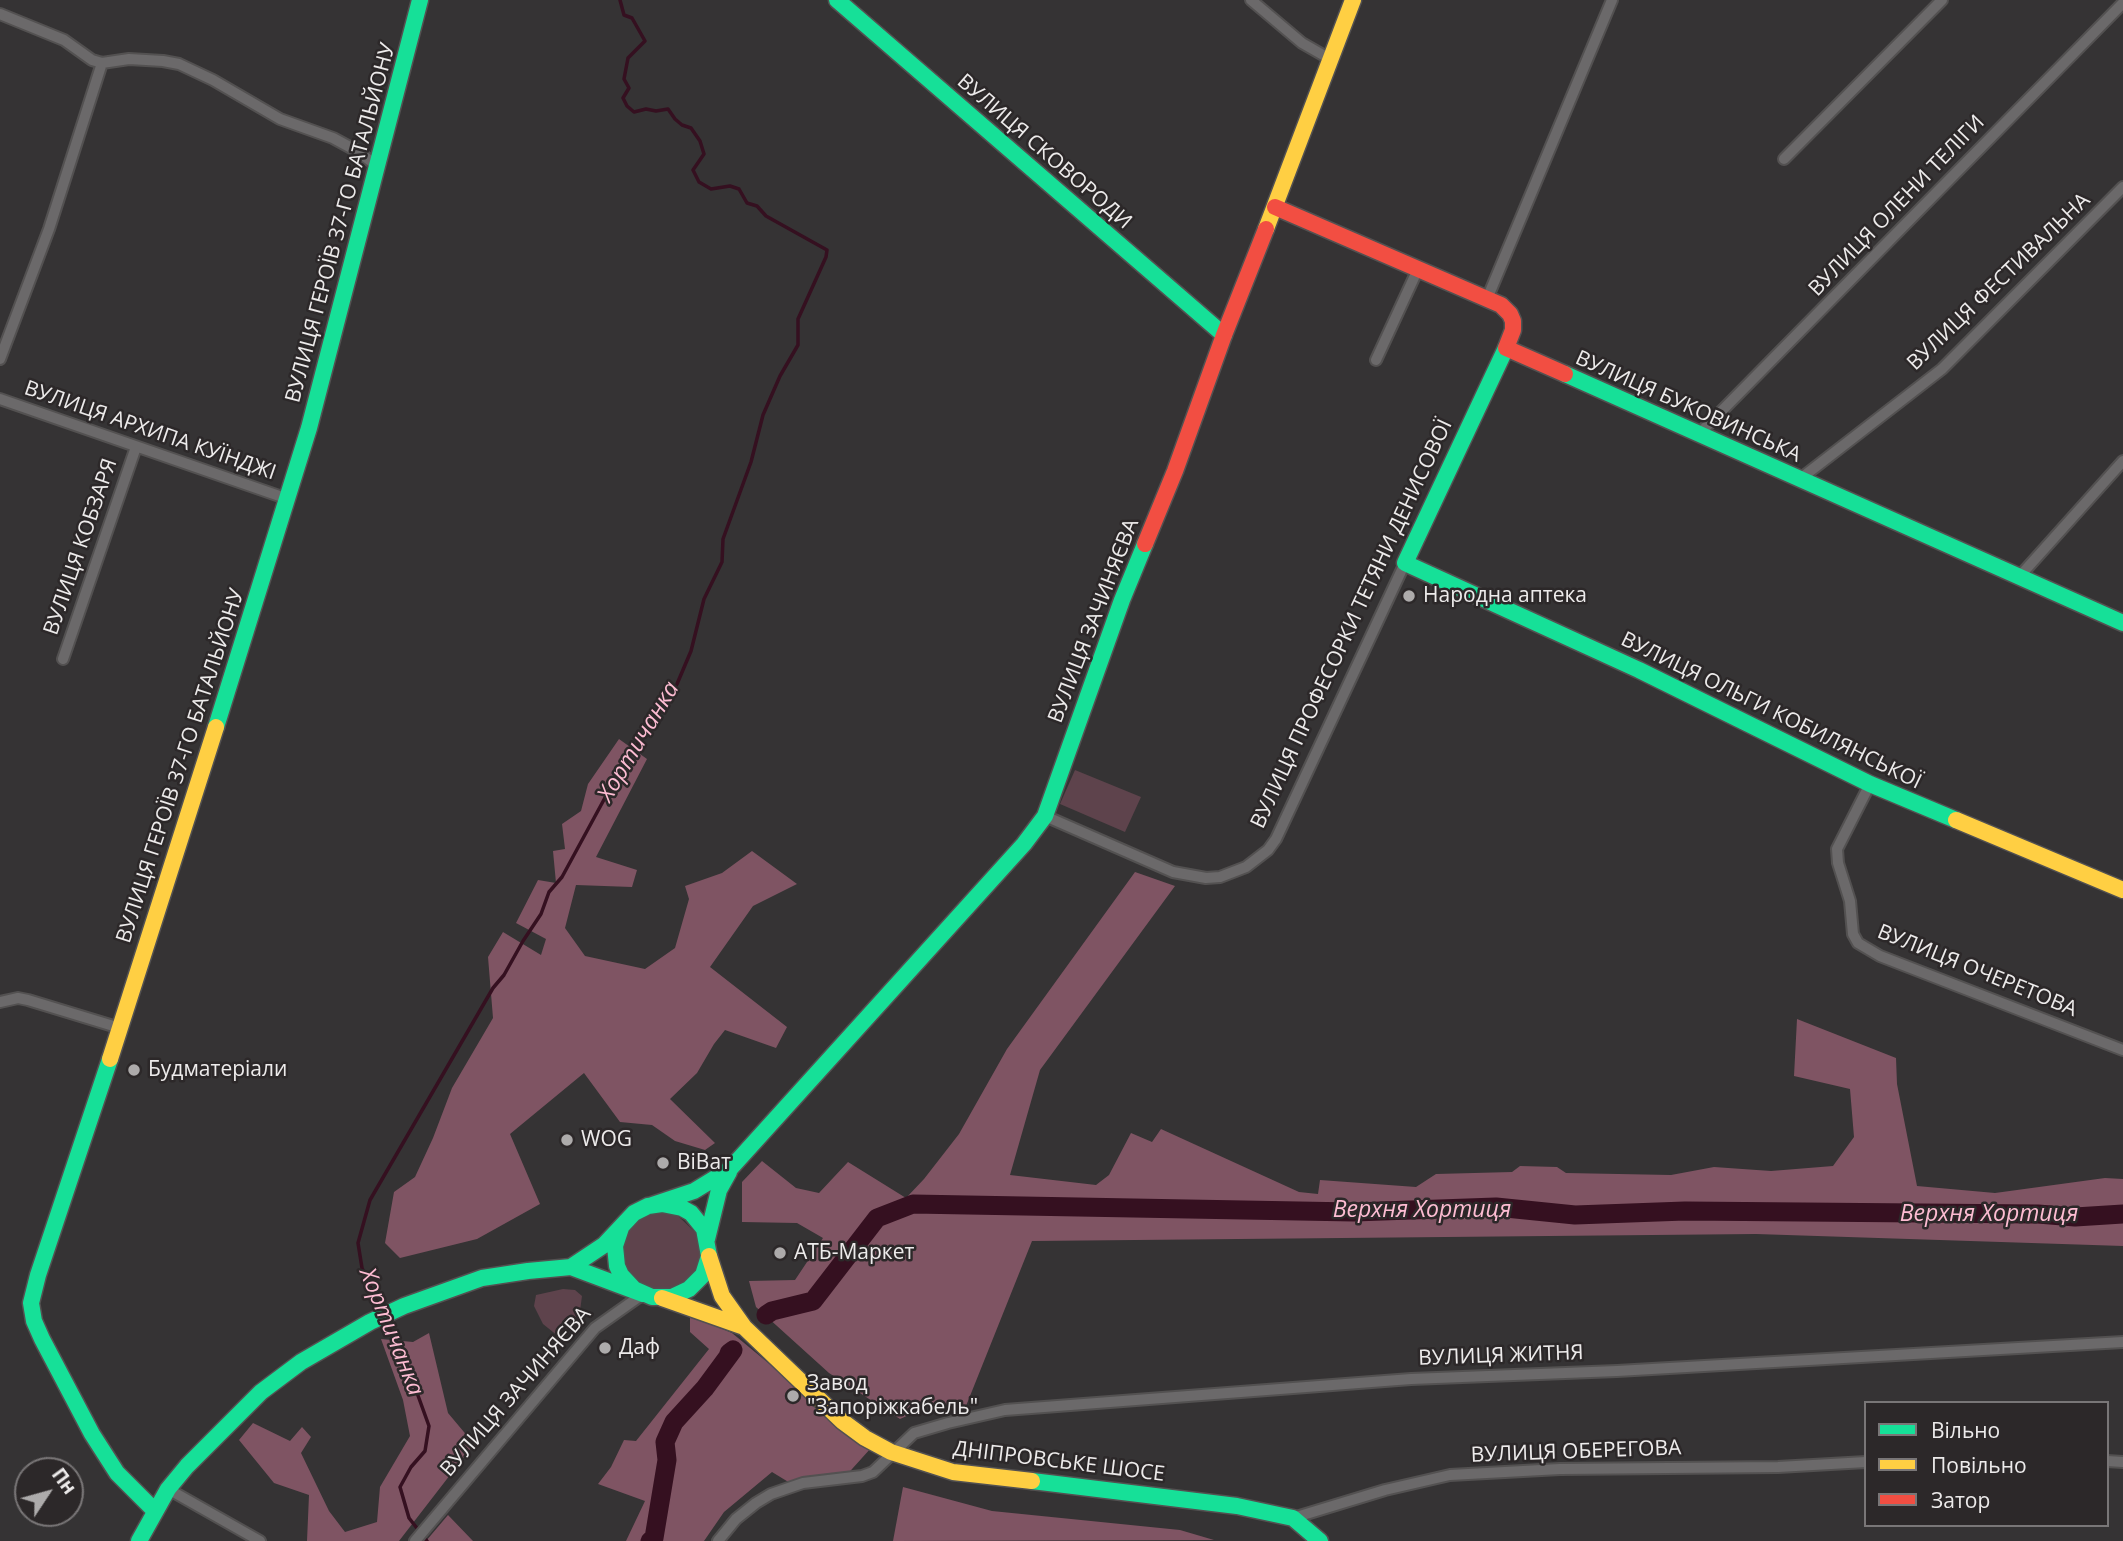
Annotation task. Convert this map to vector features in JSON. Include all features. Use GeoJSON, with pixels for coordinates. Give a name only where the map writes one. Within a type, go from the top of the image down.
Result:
{"type":"FeatureCollection","features":[{"type":"Feature","properties":{"kind":"street","name":"ВУЛИЦЯ ГЕРОЇВ 37-ГО БАТАЛЬЙОНУ"},"geometry":{"type":"LineString","coordinates":[[155,1511],[117,1472],[92,1434],[42,1339],[34,1321],[31,1303],[288,499],[309,428],[420,0]]}},
{"type":"Feature","properties":{"kind":"street","name":"ВУЛИЦЯ СКОВОРОДИ"},"geometry":{"type":"LineString","coordinates":[[837,0],[1224,335]]}},
{"type":"Feature","properties":{"kind":"street"},"geometry":{"type":"LineString","coordinates":[[1251,0],[1302,43],[1330,60]]}},
{"type":"Feature","properties":{"kind":"street","name":"ВУЛИЦЯ ЗАЧИНЯЄВА"},"geometry":{"type":"LineString","coordinates":[[730,1169],[1015,855],[1045,816],[1122,600],[1175,471],[1224,335],[1353,0]]}},
{"type":"Feature","properties":{"kind":"street"},"geometry":{"type":"LineString","coordinates":[[1487,299],[1612,0]]}},
{"type":"Feature","properties":{"kind":"street"},"geometry":{"type":"LineString","coordinates":[[1784,159],[1942,0]]}},
{"type":"Feature","properties":{"kind":"street","name":"ВУЛИЦЯ ОЛЕНИ ТЕЛІГИ"},"geometry":{"type":"LineString","coordinates":[[1698,435],[2123,3]]}},
{"type":"Feature","properties":{"kind":"street"},"geometry":{"type":"LineString","coordinates":[[0,13],[64,40],[85,56],[102,62],[129,59],[179,64],[213,79],[279,119],[333,138],[376,165]]}},
{"type":"Feature","properties":{"kind":"street"},"geometry":{"type":"LineString","coordinates":[[0,359],[49,229],[102,62]]}},
{"type":"Feature","properties":{"kind":"street","name":"ВУЛИЦЯ ФЕСТИВАЛЬНА"},"geometry":{"type":"LineString","coordinates":[[1800,479],[1942,369],[2123,187]]}},
{"type":"Feature","properties":{"kind":"street"},"geometry":{"type":"LineString","coordinates":[[1275,207],[1501,305],[1510,314],[1513,330],[1506,348]]}},
{"type":"Feature","properties":{"kind":"street"},"geometry":{"type":"LineString","coordinates":[[1376,360],[1418,269]]}},
{"type":"Feature","properties":{"kind":"street","name":"ВУЛИЦЯ БУКОВИНСЬКА"},"geometry":{"type":"LineString","coordinates":[[1506,348],[2123,623]]}},
{"type":"Feature","properties":{"kind":"street","name":"ВУЛИЦЯ ПРОФЕСОРКИ ТЕТЯНИ ДЕНИСОВОЇ"},"geometry":{"type":"LineString","coordinates":[[1045,816],[1173,872],[1206,878],[1220,877],[1246,867],[1268,850],[1276,839],[1506,348]]}},
{"type":"Feature","properties":{"kind":"street","name":"ВУЛИЦЯ АРХИПА КУЇНДЖІ"},"geometry":{"type":"LineString","coordinates":[[0,399],[288,499]]}},
{"type":"Feature","properties":{"kind":"street","name":"ВУЛИЦЯ КОБЗАРЯ"},"geometry":{"type":"LineString","coordinates":[[63,659],[136,447]]}},
{"type":"Feature","properties":{"kind":"street"},"geometry":{"type":"LineString","coordinates":[[2018,577],[2123,461]]}},
{"type":"Feature","properties":{"kind":"street","name":"ВУЛИЦЯ ОЛЬГИ КОБИЛЯНСЬКОЇ"},"geometry":{"type":"LineString","coordinates":[[1405,563],[1639,670],[1870,784],[2123,890]]}},
{"type":"Feature","properties":{"kind":"street","name":"ВУЛИЦЯ ОЧЕРЕТОВА"},"geometry":{"type":"LineString","coordinates":[[1870,784],[1837,849],[1838,863],[1850,901],[1853,934],[1858,943],[1880,956],[2123,1050]]}},
{"type":"Feature","properties":{"kind":"street"},"geometry":{"type":"LineString","coordinates":[[0,1002],[18,998],[28,1000],[120,1028]]}},
{"type":"Feature","properties":{"kind":"street"},"geometry":{"type":"LineString","coordinates":[[571,1267],[604,1245],[634,1213],[694,1191],[730,1169]]}},
{"type":"Feature","properties":{"kind":"street"},"geometry":{"type":"LineString","coordinates":[[662,1298],[681,1294],[697,1283],[707,1266],[708,1239],[719,1190],[730,1169]]}},
{"type":"Feature","properties":{"kind":"street"},"geometry":{"type":"LineString","coordinates":[[652,1205],[682,1208],[698,1220],[708,1239]]}},
{"type":"Feature","properties":{"kind":"street"},"geometry":{"type":"LineString","coordinates":[[621,1227],[615,1246],[617,1266],[627,1282],[643,1294]]}},
{"type":"Feature","properties":{"kind":"street","name":"ДНІПРОВСЬКЕ ШОСЕ"},"geometry":{"type":"LineString","coordinates":[[709,1256],[722,1296],[744,1327],[842,1421],[891,1452],[953,1472],[1237,1506],[1293,1518],[1320,1541]]}},
{"type":"Feature","properties":{"kind":"street"},"geometry":{"type":"LineString","coordinates":[[139,1541],[168,1489],[187,1466],[261,1392],[301,1362],[370,1322],[404,1306],[482,1278],[571,1267],[744,1327]]}},
{"type":"Feature","properties":{"kind":"street","name":"ВУЛИЦЯ ЗАЧИНЯЄВА"},"geometry":{"type":"LineString","coordinates":[[416,1540],[595,1328],[643,1294]]}},
{"type":"Feature","properties":{"kind":"street","name":"ВУЛИЦЯ ЖИТНЯ"},"geometry":{"type":"LineString","coordinates":[[718,1541],[736,1519],[771,1494],[803,1483],[862,1476],[873,1472],[914,1433],[1006,1410],[1411,1379],[1616,1371],[2123,1342]]}},
{"type":"Feature","properties":{"kind":"street","name":"ВУЛИЦЯ ОБЕРЕГОВА"},"geometry":{"type":"LineString","coordinates":[[1293,1518],[1385,1490],[1450,1475],[1560,1469],[1779,1467],[1864,1462]]}},
{"type":"Feature","properties":{"kind":"street"},"geometry":{"type":"LineString","coordinates":[[168,1489],[260,1541]]}},
{"type":"Feature","properties":{"kind":"shaded area"},"geometry":{"type":"Polygon","coordinates":[[[619,739],[647,759],[596,857],[637,870],[632,887],[576,885],[565,928],[585,956],[645,969],[675,948],[689,899],[685,886],[722,873],[752,851],[797,884],[753,906],[710,967],[787,1027],[776,1048],[725,1030],[697,1073],[670,1099],[715,1143],[705,1150],[675,1141],[652,1125],[620,1122],[584,1073],[510,1134],[540,1204],[477,1239],[400,1258],[385,1243],[394,1192],[415,1177],[452,1088],[493,1018],[488,957],[503,932],[541,955],[546,939],[516,923],[538,880],[556,883],[553,851],[565,849],[562,824],[581,811],[588,784],[619,739]]]}},
{"type":"Feature","properties":{"kind":"shaded area"},"geometry":{"type":"Polygon","coordinates":[[[1075,770],[1141,797],[1125,832],[1060,804],[1075,770]]]}},
{"type":"Feature","properties":{"kind":"shaded area"},"geometry":{"type":"Polygon","coordinates":[[[1135,872],[1175,886],[1040,1070],[1010,1175],[1096,1185],[1109,1175],[1131,1133],[1152,1142],[1161,1129],[1299,1192],[1318,1194],[1320,1180],[1416,1187],[1436,1174],[1512,1172],[1520,1166],[1557,1167],[1566,1173],[1671,1175],[1714,1167],[1771,1171],[1833,1166],[1854,1137],[1850,1089],[1794,1076],[1797,1019],[1896,1058],[1897,1084],[1917,1186],[1995,1193],[2105,1178],[2123,1179],[2123,1246],[1756,1234],[1032,1241],[966,1406],[929,1406],[900,1419],[829,1373],[756,1307],[749,1281],[795,1280],[823,1238],[797,1223],[742,1222],[742,1182],[762,1161],[796,1188],[819,1193],[848,1162],[906,1198],[959,1134],[1007,1049],[1135,872]]]}},
{"type":"Feature","properties":{"kind":"shaded area"},"geometry":{"type":"Polygon","coordinates":[[[661,1212],[678,1216],[696,1233],[701,1249],[696,1273],[677,1289],[653,1292],[626,1272],[621,1248],[631,1225],[645,1216],[661,1212]]]}},
{"type":"Feature","properties":{"kind":"shaded area"},"geometry":{"type":"Polygon","coordinates":[[[563,1289],[575,1290],[582,1296],[580,1311],[566,1334],[558,1336],[543,1324],[534,1306],[536,1295],[563,1289]]]}},
{"type":"Feature","properties":{"kind":"shaded area"},"geometry":{"type":"Polygon","coordinates":[[[690,1315],[732,1333],[871,1448],[843,1479],[795,1486],[772,1472],[724,1512],[704,1541],[626,1541],[645,1501],[598,1484],[611,1467],[624,1440],[636,1441],[709,1349],[690,1332],[690,1315]]]}},
{"type":"Feature","properties":{"kind":"shaded area"},"geometry":{"type":"Polygon","coordinates":[[[429,1333],[448,1413],[474,1444],[399,1541],[307,1541],[309,1495],[274,1483],[239,1440],[253,1423],[290,1441],[302,1427],[311,1437],[301,1453],[329,1511],[345,1532],[377,1522],[380,1487],[410,1436],[403,1400],[381,1339],[413,1342],[429,1333]]]}},
{"type":"Feature","properties":{"kind":"shaded area"},"geometry":{"type":"Polygon","coordinates":[[[903,1487],[992,1511],[1180,1530],[1214,1540],[893,1541],[903,1487]]]}},
{"type":"Feature","properties":{"kind":"shaded area"},"geometry":{"type":"Polygon","coordinates":[[[448,1515],[473,1541],[426,1541],[448,1515]]]}},
{"type":"Feature","properties":{"kind":"waterway","name":"Хортичанка"},"geometry":{"type":"LineString","coordinates":[[381,1311],[362,1268],[358,1243],[370,1200],[493,988],[504,975],[541,914],[549,892],[562,877],[613,783],[625,771],[628,757],[677,684],[691,651],[704,599],[722,562],[723,539],[751,462],[763,415],[780,376],[798,345],[798,319],[826,257],[827,250],[766,216],[757,206],[747,203],[739,189],[730,186],[711,189],[699,182],[693,170],[704,154],[700,141],[691,128],[682,125],[668,109],[634,112],[627,106],[623,98],[629,88],[624,79],[628,58],[645,41],[632,18],[624,15],[620,0]]}},
{"type":"Feature","properties":{"kind":"waterway","name":"Верхня Хортиця"},"geometry":{"type":"LineString","coordinates":[[766,1315],[772,1311],[813,1301],[877,1218],[913,1204],[1354,1212],[1496,1207],[1575,1215],[1685,1211],[2038,1214],[2075,1217],[2123,1214]]}},
{"type":"Feature","properties":{"kind":"waterway","name":"Хортичанка"},"geometry":{"type":"LineString","coordinates":[[386,1322],[403,1354],[429,1426],[425,1451],[411,1467],[400,1487],[409,1518],[427,1541]]}},
{"type":"Feature","properties":{"kind":"waterway","name":"Верхня Хортиця"},"geometry":{"type":"LineString","coordinates":[[650,1541],[654,1538],[667,1460],[665,1442],[674,1422],[705,1388],[733,1350],[729,1353]]}},
{"type":"Feature","properties":{"kind":"traffic: fast"},"geometry":{"type":"LineString","coordinates":[[216,727],[309,428],[420,0]]}},
{"type":"Feature","properties":{"kind":"traffic: fast"},"geometry":{"type":"LineString","coordinates":[[837,0],[1224,335]]}},
{"type":"Feature","properties":{"kind":"traffic: fast"},"geometry":{"type":"LineString","coordinates":[[1506,348],[1405,563],[1639,670],[1870,784],[1956,820]]}},
{"type":"Feature","properties":{"kind":"traffic: fast"},"geometry":{"type":"LineString","coordinates":[[1565,374],[2123,623]]}},
{"type":"Feature","properties":{"kind":"traffic: fast"},"geometry":{"type":"LineString","coordinates":[[652,1205],[694,1191],[730,1169],[1024,844],[1045,816],[1122,600],[1145,544]]}},
{"type":"Feature","properties":{"kind":"traffic: fast"},"geometry":{"type":"LineString","coordinates":[[110,1059],[31,1303],[34,1321],[42,1339],[92,1434],[117,1473],[155,1511]]}},
{"type":"Feature","properties":{"kind":"traffic: fast"},"geometry":{"type":"LineString","coordinates":[[707,1239],[719,1190],[729,1172]]}},
{"type":"Feature","properties":{"kind":"traffic: fast"},"geometry":{"type":"LineString","coordinates":[[571,1267],[604,1245],[634,1213],[648,1206],[662,1204],[682,1208],[691,1213],[704,1229],[709,1256],[703,1275],[689,1289],[672,1297],[652,1297],[634,1289],[621,1275],[617,1266],[615,1246],[621,1228]]}},
{"type":"Feature","properties":{"kind":"traffic: fast"},"geometry":{"type":"LineString","coordinates":[[139,1541],[168,1489],[187,1466],[261,1392],[301,1362],[370,1322],[404,1306],[482,1278],[528,1271],[571,1267],[643,1294]]}},
{"type":"Feature","properties":{"kind":"traffic: fast"},"geometry":{"type":"LineString","coordinates":[[1032,1481],[1237,1506],[1293,1518],[1320,1541]]}},
{"type":"Feature","properties":{"kind":"traffic: slow"},"geometry":{"type":"LineString","coordinates":[[1266,229],[1353,0]]}},
{"type":"Feature","properties":{"kind":"traffic: slow"},"geometry":{"type":"LineString","coordinates":[[110,1059],[216,727]]}},
{"type":"Feature","properties":{"kind":"traffic: slow"},"geometry":{"type":"LineString","coordinates":[[1956,820],[2123,890]]}},
{"type":"Feature","properties":{"kind":"traffic: slow"},"geometry":{"type":"LineString","coordinates":[[709,1256],[722,1296],[744,1327],[842,1421],[865,1438],[891,1452],[953,1472],[1032,1481]]}},
{"type":"Feature","properties":{"kind":"traffic: slow"},"geometry":{"type":"LineString","coordinates":[[662,1298],[744,1327]]}},
{"type":"Feature","properties":{"kind":"traffic: jam"},"geometry":{"type":"LineString","coordinates":[[1275,207],[1501,305],[1513,321],[1513,330],[1506,348],[1565,374]]}},
{"type":"Feature","properties":{"kind":"traffic: jam"},"geometry":{"type":"LineString","coordinates":[[1145,544],[1266,229]]}},
{"type":"Feature","properties":{"kind":"place","name":"Народна аптека"},"geometry":{"type":"Point","coordinates":[1409,596]}},
{"type":"Feature","properties":{"kind":"place","name":"Будматеріали"},"geometry":{"type":"Point","coordinates":[134,1070]}},
{"type":"Feature","properties":{"kind":"place","name":"WOG"},"geometry":{"type":"Point","coordinates":[567,1140]}},
{"type":"Feature","properties":{"kind":"place","name":"ВіВат"},"geometry":{"type":"Point","coordinates":[663,1163]}},
{"type":"Feature","properties":{"kind":"place","name":"АТБ-Маркет"},"geometry":{"type":"Point","coordinates":[780,1253]}},
{"type":"Feature","properties":{"kind":"place","name":"Даф"},"geometry":{"type":"Point","coordinates":[605,1348]}},
{"type":"Feature","properties":{"kind":"place","name":"Завод \"Запоріжкабель\""},"geometry":{"type":"Point","coordinates":[793,1396]}}]}
